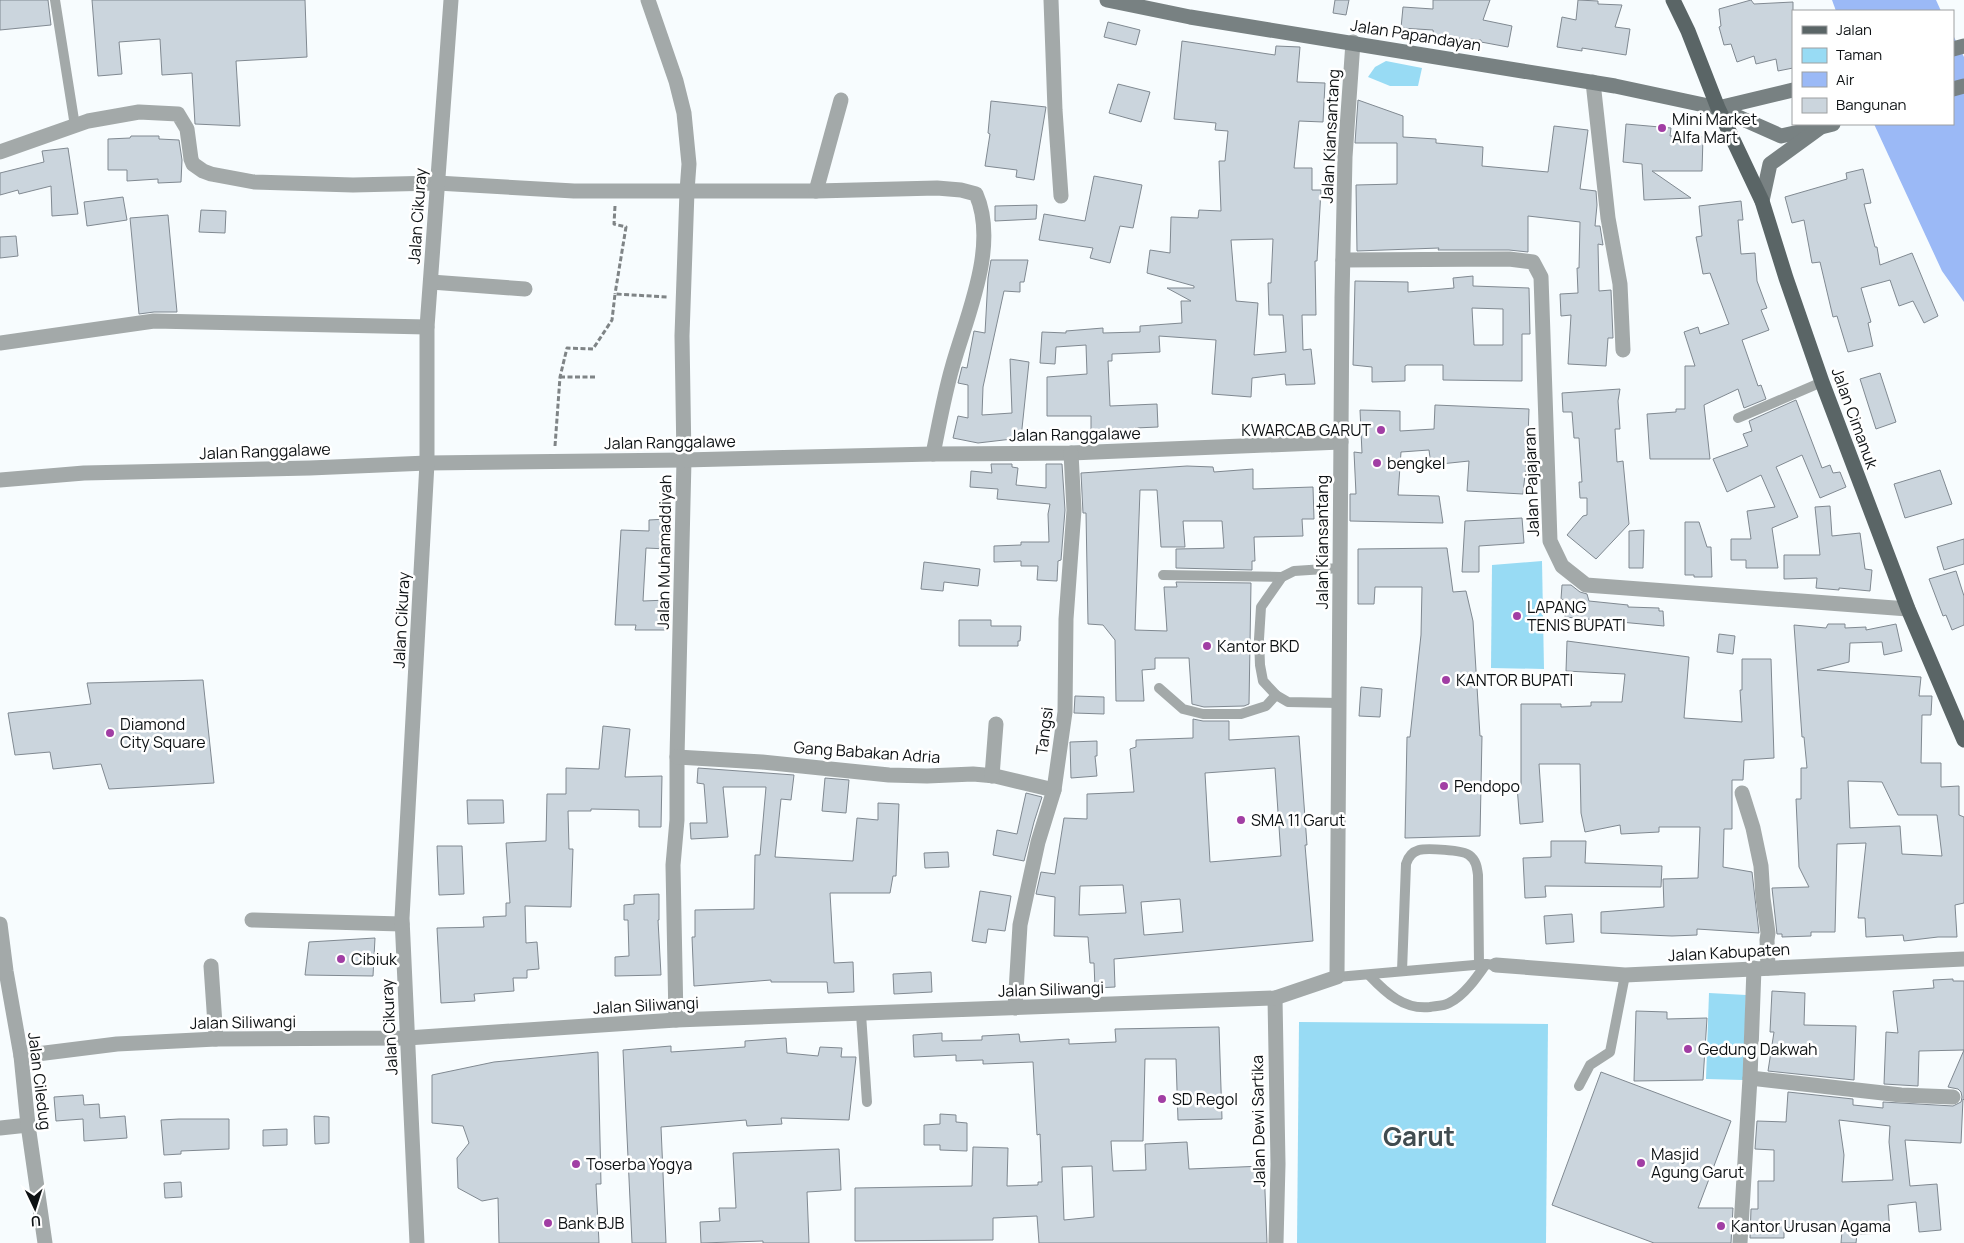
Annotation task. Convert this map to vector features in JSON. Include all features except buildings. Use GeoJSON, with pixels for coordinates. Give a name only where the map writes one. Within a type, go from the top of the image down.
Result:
{"type":"FeatureCollection","features":[{"type":"Feature","properties":{"kind":"main road","name":"Jalan Papandayan"},"geometry":{"type":"LineString","coordinates":[[1107,0],[1190,17],[1592,82],[1718,108]]}},
{"type":"Feature","properties":{"kind":"main road","name":"Jalan Cimanuk"},"geometry":{"type":"LineString","coordinates":[[1673,0],[1688,31],[1718,108],[1762,201],[1822,382],[1908,609],[1964,740]]}},
{"type":"Feature","properties":{"kind":"main road"},"geometry":{"type":"LineString","coordinates":[[1718,108],[1792,90]]}},
{"type":"Feature","properties":{"kind":"main road"},"geometry":{"type":"LineString","coordinates":[[1718,108],[1781,136],[1827,126]]}},
{"type":"Feature","properties":{"kind":"main road"},"geometry":{"type":"LineString","coordinates":[[1762,201],[1770,164],[1827,126]]}},
{"type":"Feature","properties":{"kind":"street","name":"Jalan Cikuray"},"geometry":{"type":"LineString","coordinates":[[417,1243],[402,924],[427,462],[428,327],[451,0]]}},
{"type":"Feature","properties":{"kind":"street","name":"Jalan Muhamaddiyah"},"geometry":{"type":"LineString","coordinates":[[648,0],[676,81],[684,113],[690,164],[687,191],[683,298],[684,460],[677,820],[673,865],[676,1020]]}},
{"type":"Feature","properties":{"kind":"street"},"geometry":{"type":"LineString","coordinates":[[1051,0],[1055,110],[1061,196]]}},
{"type":"Feature","properties":{"kind":"street","name":"Jalan Kiansantang"},"geometry":{"type":"LineString","coordinates":[[1336,976],[1343,260],[1345,156],[1353,42]]}},
{"type":"Feature","properties":{"kind":"street"},"geometry":{"type":"LineString","coordinates":[[1592,82],[1608,218],[1620,284],[1623,350]]}},
{"type":"Feature","properties":{"kind":"street"},"geometry":{"type":"LineString","coordinates":[[816,191],[841,100]]}},
{"type":"Feature","properties":{"kind":"street"},"geometry":{"type":"LineString","coordinates":[[0,152],[88,122],[139,112],[178,114],[187,129],[193,164],[202,171],[211,174],[254,182],[353,185],[437,183],[574,191],[816,191],[937,188],[961,190],[976,194],[982,206],[984,234],[979,276],[952,370],[933,454]]}},
{"type":"Feature","properties":{"kind":"street","name":"Jalan Pajajaran"},"geometry":{"type":"LineString","coordinates":[[1343,260],[1510,259],[1533,262],[1541,278],[1550,541],[1562,566],[1586,585],[1908,609]]}},
{"type":"Feature","properties":{"kind":"street"},"geometry":{"type":"LineString","coordinates":[[431,282],[525,289]]}},
{"type":"Feature","properties":{"kind":"street"},"geometry":{"type":"LineString","coordinates":[[0,343],[154,321],[428,327]]}},
{"type":"Feature","properties":{"kind":"street","name":"Jalan Ranggalawe"},"geometry":{"type":"LineString","coordinates":[[0,480],[84,473],[310,468],[427,462],[684,460],[1071,453],[1341,442]]}},
{"type":"Feature","properties":{"kind":"street","name":"Tangsi"},"geometry":{"type":"LineString","coordinates":[[1015,1008],[1020,925],[1038,842],[1054,790],[1065,712],[1066,619],[1074,510],[1071,453]]}},
{"type":"Feature","properties":{"kind":"street"},"geometry":{"type":"LineString","coordinates":[[992,776],[996,724]]}},
{"type":"Feature","properties":{"kind":"street","name":"Gang Babakan Adria"},"geometry":{"type":"LineString","coordinates":[[677,757],[762,762],[889,775],[973,774],[992,776],[1054,790]]}},
{"type":"Feature","properties":{"kind":"street"},"geometry":{"type":"LineString","coordinates":[[1740,1243],[1750,1078],[1761,968],[1768,933],[1761,866],[1753,828],[1742,793]]}},
{"type":"Feature","properties":{"kind":"street"},"geometry":{"type":"LineString","coordinates":[[252,920],[402,924]]}},
{"type":"Feature","properties":{"kind":"street","name":"Jalan Ciledug"},"geometry":{"type":"LineString","coordinates":[[0,924],[3,971],[21,1056],[28,1125],[45,1243]]}},
{"type":"Feature","properties":{"kind":"street","name":"Jalan Kabupaten"},"geometry":{"type":"LineString","coordinates":[[1487,965],[1624,975],[1964,959]]}},
{"type":"Feature","properties":{"kind":"street"},"geometry":{"type":"LineString","coordinates":[[211,966],[216,1039]]}},
{"type":"Feature","properties":{"kind":"street"},"geometry":{"type":"LineString","coordinates":[[1275,998],[1336,976]]}},
{"type":"Feature","properties":{"kind":"street","name":"Jalan Siliwangi"},"geometry":{"type":"LineString","coordinates":[[21,1056],[117,1044],[216,1039],[407,1038],[676,1020],[1275,998]]}},
{"type":"Feature","properties":{"kind":"street","name":"Jalan Dewi Sartika"},"geometry":{"type":"LineString","coordinates":[[1275,998],[1278,1164],[1276,1243]]}},
{"type":"Feature","properties":{"kind":"street"},"geometry":{"type":"LineString","coordinates":[[1750,1078],[1901,1096],[1953,1097]]}},
{"type":"Feature","properties":{"kind":"street"},"geometry":{"type":"LineString","coordinates":[[0,1128],[28,1125]]}},
{"type":"Feature","properties":{"kind":"lane"},"geometry":{"type":"LineString","coordinates":[[56,0],[75,126]]}},
{"type":"Feature","properties":{"kind":"lane"},"geometry":{"type":"LineString","coordinates":[[1738,418],[1822,382]]}},
{"type":"Feature","properties":{"kind":"lane"},"geometry":{"type":"LineString","coordinates":[[1163,575],[1282,577],[1294,571],[1340,568]]}},
{"type":"Feature","properties":{"kind":"lane"},"geometry":{"type":"LineString","coordinates":[[1282,577],[1261,607],[1259,631],[1260,665],[1263,681],[1276,695],[1288,702],[1339,703]]}},
{"type":"Feature","properties":{"kind":"lane"},"geometry":{"type":"LineString","coordinates":[[1159,688],[1183,708],[1203,714],[1241,714],[1266,706],[1276,695]]}},
{"type":"Feature","properties":{"kind":"lane"},"geometry":{"type":"LineString","coordinates":[[1369,975],[1398,1000],[1406,1005],[1418,1008],[1449,1004],[1457,998],[1487,965],[1478,875],[1475,861],[1463,851],[1420,850],[1412,854],[1406,864],[1402,971]]}},
{"type":"Feature","properties":{"kind":"lane"},"geometry":{"type":"LineString","coordinates":[[1336,976],[1487,965]]}},
{"type":"Feature","properties":{"kind":"lane"},"geometry":{"type":"LineString","coordinates":[[1579,1086],[1590,1065],[1610,1052],[1624,975]]}},
{"type":"Feature","properties":{"kind":"lane"},"geometry":{"type":"LineString","coordinates":[[861,1014],[867,1102]]}},
{"type":"Feature","properties":{"kind":"path"},"geometry":{"type":"LineString","coordinates":[[554,461],[560,377],[567,348],[593,349],[612,320],[626,227],[614,224],[617,191]]}},
{"type":"Feature","properties":{"kind":"path"},"geometry":{"type":"LineString","coordinates":[[615,294],[683,298]]}},
{"type":"Feature","properties":{"kind":"path"},"geometry":{"type":"LineString","coordinates":[[560,377],[595,377]]}},
{"type":"Feature","properties":{"kind":"green space"},"geometry":{"type":"Polygon","coordinates":[[[1386,61],[1422,68],[1418,86],[1390,86],[1368,77],[1375,67],[1386,61]]]}},
{"type":"Feature","properties":{"kind":"green space","name":"LAPANG TENIS BUPATI"},"geometry":{"type":"Polygon","coordinates":[[[1542,561],[1544,669],[1491,668],[1492,565],[1542,561]]]}},
{"type":"Feature","properties":{"kind":"green space"},"geometry":{"type":"Polygon","coordinates":[[[1709,993],[1746,995],[1743,1080],[1706,1079],[1709,993]]]}},
{"type":"Feature","properties":{"kind":"green space"},"geometry":{"type":"Polygon","coordinates":[[[1299,1022],[1548,1024],[1546,1243],[1297,1243],[1299,1022]]]}},
{"type":"Feature","properties":{"kind":"water"},"geometry":{"type":"Polygon","coordinates":[[[1832,0],[1936,0],[1941,10],[1836,10],[1832,0]]]}},
{"type":"Feature","properties":{"kind":"water"},"geometry":{"type":"Polygon","coordinates":[[[1954,37],[1964,57],[1964,302],[1942,271],[1874,125],[1954,125],[1954,37]]]}},
{"type":"Feature","properties":{"kind":"place","name":"Mini Market Alfa Mart"},"geometry":{"type":"Point","coordinates":[1662,128]}},
{"type":"Feature","properties":{"kind":"place","name":"KWARCAB GARUT"},"geometry":{"type":"Point","coordinates":[1381,430]}},
{"type":"Feature","properties":{"kind":"place","name":"bengkel"},"geometry":{"type":"Point","coordinates":[1377,463]}},
{"type":"Feature","properties":{"kind":"place","name":"LAPANG TENIS BUPATI"},"geometry":{"type":"Point","coordinates":[1517,616]}},
{"type":"Feature","properties":{"kind":"place","name":"Kantor BKD"},"geometry":{"type":"Point","coordinates":[1207,646]}},
{"type":"Feature","properties":{"kind":"place","name":"KANTOR BUPATI"},"geometry":{"type":"Point","coordinates":[1446,680]}},
{"type":"Feature","properties":{"kind":"place","name":"Diamond City Square"},"geometry":{"type":"Point","coordinates":[110,733]}},
{"type":"Feature","properties":{"kind":"place","name":"Pendopo"},"geometry":{"type":"Point","coordinates":[1444,786]}},
{"type":"Feature","properties":{"kind":"place","name":"SMA 11 Garut"},"geometry":{"type":"Point","coordinates":[1241,820]}},
{"type":"Feature","properties":{"kind":"place","name":"Cibiuk"},"geometry":{"type":"Point","coordinates":[341,959]}},
{"type":"Feature","properties":{"kind":"place","name":"Gedung Dakwah"},"geometry":{"type":"Point","coordinates":[1688,1049]}},
{"type":"Feature","properties":{"kind":"place","name":"SD Regol"},"geometry":{"type":"Point","coordinates":[1162,1099]}},
{"type":"Feature","properties":{"kind":"place","name":"Masjid Agung Garut"},"geometry":{"type":"Point","coordinates":[1641,1163]}},
{"type":"Feature","properties":{"kind":"place","name":"Toserba Yogya"},"geometry":{"type":"Point","coordinates":[576,1164]}},
{"type":"Feature","properties":{"kind":"place","name":"Bank BJB"},"geometry":{"type":"Point","coordinates":[548,1223]}},
{"type":"Feature","properties":{"kind":"place","name":"Kantor Urusan Agama"},"geometry":{"type":"Point","coordinates":[1721,1226]}},
{"type":"Feature","properties":{"kind":"district","name":"Garut"},"geometry":{"type":"Point","coordinates":[1419,1137]}}]}
